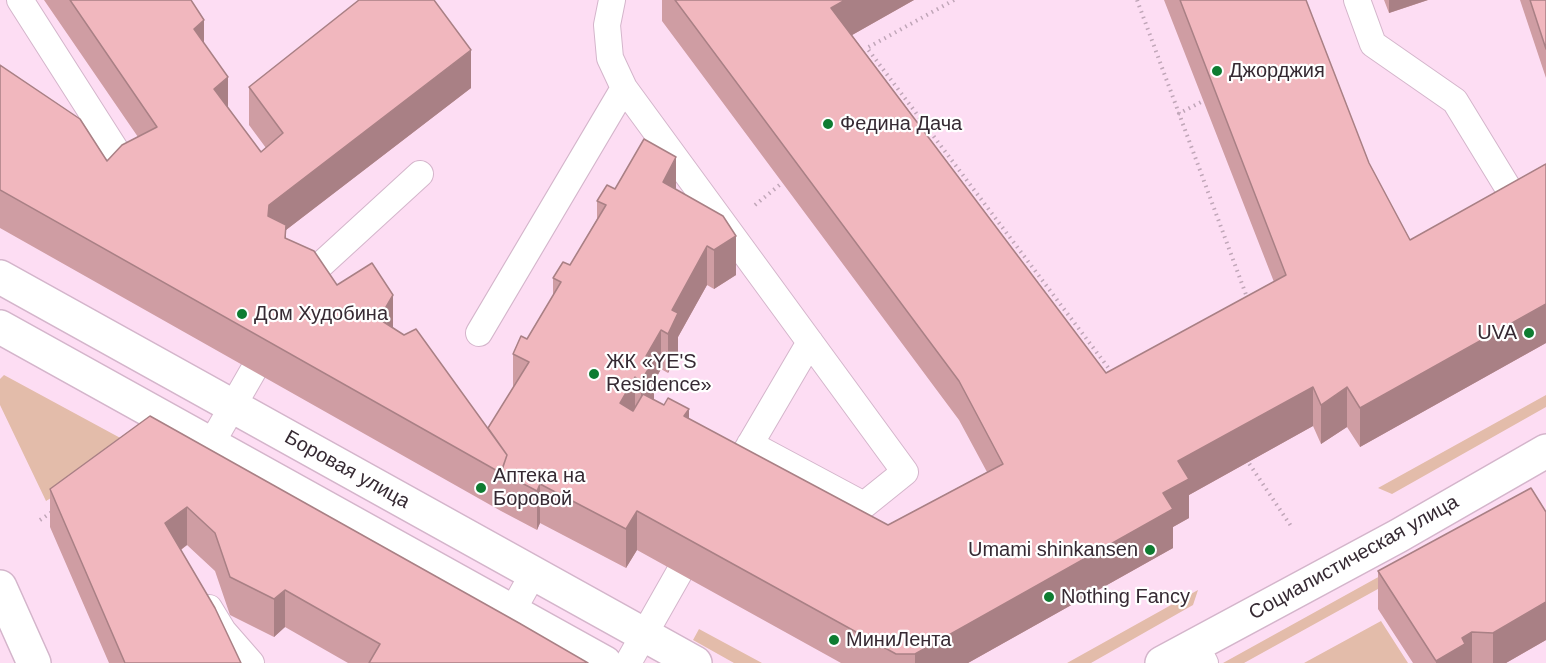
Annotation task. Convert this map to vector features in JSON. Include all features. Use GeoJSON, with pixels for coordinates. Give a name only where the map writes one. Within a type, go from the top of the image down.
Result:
{"type":"FeatureCollection","features":[{"type":"Feature","properties":{"kind":"street","name":"Боровая улица"},"geometry":{"type":"LineString","coordinates":[[0,277],[694,663]]}},
{"type":"Feature","properties":{"kind":"street"},"geometry":{"type":"LineString","coordinates":[[0,327],[604,663]]}},
{"type":"Feature","properties":{"kind":"street","name":"Социалистическая улица"},"geometry":{"type":"LineString","coordinates":[[1162,663],[1200,654],[1403,546],[1546,451]]}},
{"type":"Feature","properties":{"kind":"street"},"geometry":{"type":"LineString","coordinates":[[0,587],[34,663]]}},
{"type":"Feature","properties":{"kind":"lane"},"geometry":{"type":"LineString","coordinates":[[20,0],[69,97],[115,149]]}},
{"type":"Feature","properties":{"kind":"lane"},"geometry":{"type":"LineString","coordinates":[[612,0],[607,25],[610,58],[624,87],[905,472],[864,505],[750,444]]}},
{"type":"Feature","properties":{"kind":"lane"},"geometry":{"type":"LineString","coordinates":[[1357,0],[1373,44],[1455,101],[1525,215]]}},
{"type":"Feature","properties":{"kind":"lane"},"geometry":{"type":"LineString","coordinates":[[479,333],[624,87]]}},
{"type":"Feature","properties":{"kind":"lane"},"geometry":{"type":"LineString","coordinates":[[301,283],[420,174]]}},
{"type":"Feature","properties":{"kind":"lane"},"geometry":{"type":"LineString","coordinates":[[730,480],[810,342]]}},
{"type":"Feature","properties":{"kind":"lane"},"geometry":{"type":"LineString","coordinates":[[211,444],[253,371]]}},
{"type":"Feature","properties":{"kind":"lane"},"geometry":{"type":"LineString","coordinates":[[628,663],[679,573]]}},
{"type":"Feature","properties":{"kind":"lane"},"geometry":{"type":"LineString","coordinates":[[493,646],[533,574]]}},
{"type":"Feature","properties":{"kind":"lane"},"geometry":{"type":"LineString","coordinates":[[196,586],[223,631],[252,663]]}},
{"type":"Feature","properties":{"kind":"path"},"geometry":{"type":"LineString","coordinates":[[954,0],[867,48],[1117,379]]}},
{"type":"Feature","properties":{"kind":"path"},"geometry":{"type":"LineString","coordinates":[[1137,0],[1250,308]]}},
{"type":"Feature","properties":{"kind":"path"},"geometry":{"type":"LineString","coordinates":[[897,102],[904,97]]}},
{"type":"Feature","properties":{"kind":"path"},"geometry":{"type":"LineString","coordinates":[[1178,114],[1203,101]]}},
{"type":"Feature","properties":{"kind":"path"},"geometry":{"type":"LineString","coordinates":[[1243,455],[1291,526]]}},
{"type":"Feature","properties":{"kind":"path"},"geometry":{"type":"LineString","coordinates":[[40,519],[58,507]]}},
{"type":"Feature","properties":{"kind":"shaded area"},"geometry":{"type":"Polygon","coordinates":[[[4,375],[137,447],[46,501],[0,405],[0,379],[4,375]]]}},
{"type":"Feature","properties":{"kind":"shaded area"},"geometry":{"type":"Polygon","coordinates":[[[1546,395],[1546,407],[1392,494],[1378,488],[1546,395]]]}},
{"type":"Feature","properties":{"kind":"shaded area"},"geometry":{"type":"Polygon","coordinates":[[[1391,570],[1396,579],[1244,663],[1223,663],[1391,570]]]}},
{"type":"Feature","properties":{"kind":"shaded area"},"geometry":{"type":"Polygon","coordinates":[[[1198,590],[1193,605],[1091,663],[1067,663],[1198,590]]]}},
{"type":"Feature","properties":{"kind":"shaded area"},"geometry":{"type":"Polygon","coordinates":[[[1381,621],[1408,663],[1304,663],[1381,621]]]}},
{"type":"Feature","properties":{"kind":"shaded area"},"geometry":{"type":"Polygon","coordinates":[[[699,629],[762,663],[734,663],[693,640],[699,629]]]}},
{"type":"Feature","properties":{"kind":"building"},"geometry":{"type":"Polygon","coordinates":[[[70,0],[191,0],[204,20],[194,29],[228,77],[214,89],[261,152],[283,133],[249,87],[359,0],[434,0],[471,50],[269,205],[268,216],[286,225],[285,238],[314,251],[337,285],[372,263],[393,295],[379,319],[404,335],[416,329],[507,455],[501,473],[0,190],[0,65],[80,119],[107,161],[122,145],[157,127],[70,0]]]}},
{"type":"Feature","properties":{"kind":"building"},"geometry":{"type":"Polygon","coordinates":[[[675,0],[845,0],[831,8],[1106,373],[1286,275],[1180,0],[1306,0],[1369,163],[1410,240],[1546,164],[1546,304],[1360,408],[1347,387],[1321,405],[1313,387],[1178,461],[1189,479],[1163,493],[1173,509],[915,654],[896,654],[637,511],[626,529],[540,484],[537,491],[501,472],[507,455],[488,428],[529,362],[513,354],[521,336],[527,339],[561,282],[553,278],[563,262],[570,265],[606,205],[597,201],[607,185],[615,189],[644,139],[676,157],[663,182],[723,216],[736,236],[714,250],[707,246],[672,310],[678,313],[668,334],[661,330],[646,356],[654,360],[641,381],[635,377],[620,403],[633,411],[643,394],[664,405],[668,398],[689,409],[684,416],[888,525],[1003,464],[959,381],[675,0]]]}},
{"type":"Feature","properties":{"kind":"building"},"geometry":{"type":"Polygon","coordinates":[[[1530,0],[1546,0],[1546,49],[1530,0]]]}},
{"type":"Feature","properties":{"kind":"building"},"geometry":{"type":"Polygon","coordinates":[[[150,416],[588,663],[369,663],[380,644],[285,590],[274,599],[230,577],[215,533],[187,507],[165,523],[215,608],[241,663],[125,663],[50,489],[150,416]]]}},
{"type":"Feature","properties":{"kind":"building"},"geometry":{"type":"Polygon","coordinates":[[[1531,488],[1546,512],[1546,602],[1493,633],[1472,632],[1462,638],[1465,644],[1436,661],[1378,571],[1531,488]]]}},
{"type":"Feature","properties":{"kind":"place","name":"Джорджия"},"geometry":{"type":"Point","coordinates":[1217,71]}},
{"type":"Feature","properties":{"kind":"place","name":"Федина Дача"},"geometry":{"type":"Point","coordinates":[828,124]}},
{"type":"Feature","properties":{"kind":"place","name":"Дом Худобина"},"geometry":{"type":"Point","coordinates":[242,314]}},
{"type":"Feature","properties":{"kind":"place","name":"UVA"},"geometry":{"type":"Point","coordinates":[1529,333]}},
{"type":"Feature","properties":{"kind":"place","name":"ЖК «YE'S Residence»"},"geometry":{"type":"Point","coordinates":[594,374]}},
{"type":"Feature","properties":{"kind":"place","name":"Аптека на Боровой"},"geometry":{"type":"Point","coordinates":[481,488]}},
{"type":"Feature","properties":{"kind":"place","name":"Umami shinkansen"},"geometry":{"type":"Point","coordinates":[1150,550]}},
{"type":"Feature","properties":{"kind":"place","name":"Nothing Fancy"},"geometry":{"type":"Point","coordinates":[1049,597]}},
{"type":"Feature","properties":{"kind":"place","name":"МиниЛента"},"geometry":{"type":"Point","coordinates":[834,640]}}]}
